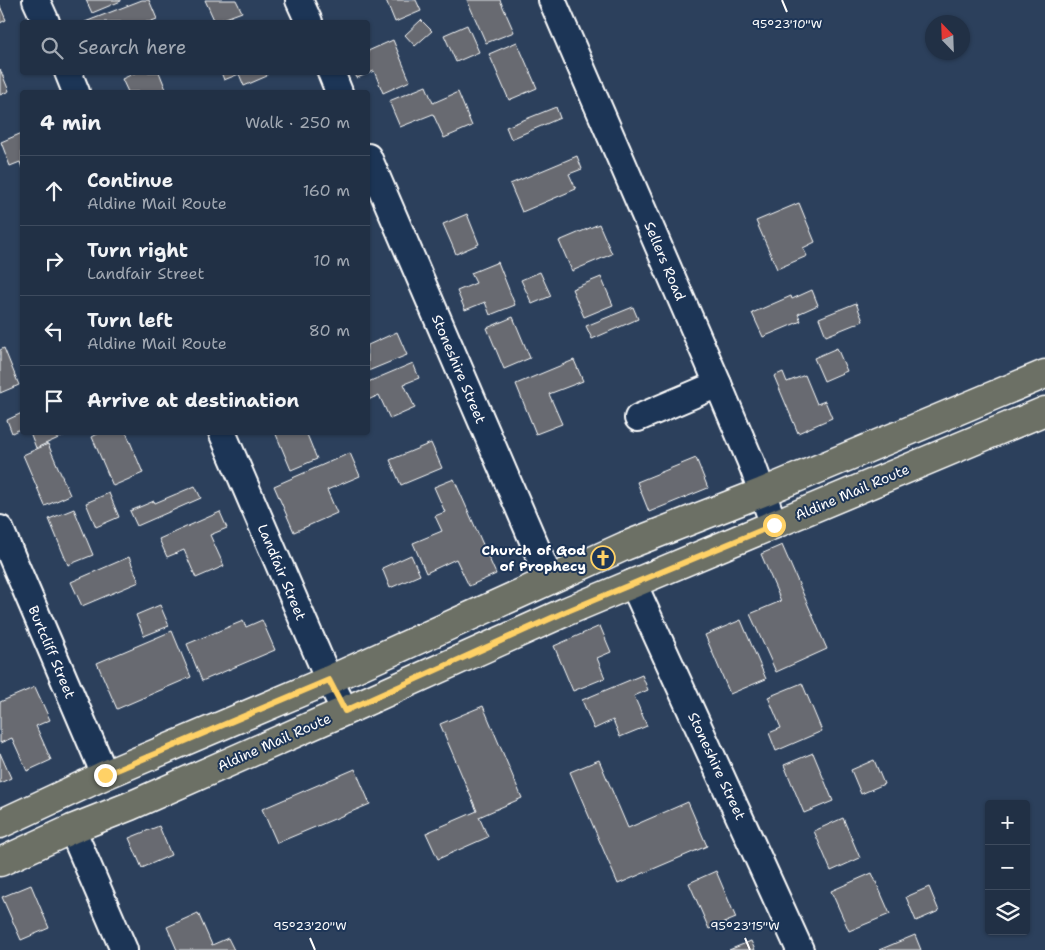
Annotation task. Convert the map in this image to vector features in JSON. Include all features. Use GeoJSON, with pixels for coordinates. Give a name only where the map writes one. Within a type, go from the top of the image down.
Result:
{"type":"FeatureCollection","features":[{"type":"Feature","properties":{"kind":"main road"},"geometry":{"type":"LineString","coordinates":[[0,824],[105,775],[329,680],[625,546],[762,492],[1045,374]]}},
{"type":"Feature","properties":{"kind":"main road","name":"Aldine Mail Route"},"geometry":{"type":"LineString","coordinates":[[0,862],[633,583],[1045,411]]}},
{"type":"Feature","properties":{"kind":"street"},"geometry":{"type":"LineString","coordinates":[[36,0],[45,20]]}},
{"type":"Feature","properties":{"kind":"street"},"geometry":{"type":"LineString","coordinates":[[299,0],[308,20]]}},
{"type":"Feature","properties":{"kind":"street","name":"Sellers Road"},"geometry":{"type":"LineString","coordinates":[[552,0],[718,384],[774,525]]}},
{"type":"Feature","properties":{"kind":"street"},"geometry":{"type":"LineString","coordinates":[[69,75],[75,90]]}},
{"type":"Feature","properties":{"kind":"street"},"geometry":{"type":"LineString","coordinates":[[332,75],[338,90]]}},
{"type":"Feature","properties":{"kind":"street","name":"Stoneshire Street"},"geometry":{"type":"LineString","coordinates":[[370,162],[550,580]]}},
{"type":"Feature","properties":{"kind":"street"},"geometry":{"type":"LineString","coordinates":[[638,418],[718,384]]}},
{"type":"Feature","properties":{"kind":"street","name":"Landfair Street"},"geometry":{"type":"LineString","coordinates":[[223,435],[329,680],[345,711]]}},
{"type":"Feature","properties":{"kind":"street","name":"Burtcliff Street"},"geometry":{"type":"LineString","coordinates":[[0,528],[105,775]]}},
{"type":"Feature","properties":{"kind":"street","name":"Stoneshire Street"},"geometry":{"type":"LineString","coordinates":[[633,583],[800,950]]}},
{"type":"Feature","properties":{"kind":"street"},"geometry":{"type":"LineString","coordinates":[[72,829],[124,950]]}},
{"type":"Feature","properties":{"kind":"building"},"geometry":{"type":"Polygon","coordinates":[[[86,0],[121,0],[121,1],[92,13],[86,0]]]}},
{"type":"Feature","properties":{"kind":"building"},"geometry":{"type":"Polygon","coordinates":[[[142,0],[149,0],[157,19],[154,20],[90,20],[142,0]]]}},
{"type":"Feature","properties":{"kind":"building"},"geometry":{"type":"Polygon","coordinates":[[[205,0],[236,0],[242,12],[220,20],[214,20],[205,0]]]}},
{"type":"Feature","properties":{"kind":"building"},"geometry":{"type":"Polygon","coordinates":[[[386,0],[416,0],[421,11],[395,22],[386,0]]]}},
{"type":"Feature","properties":{"kind":"building"},"geometry":{"type":"Polygon","coordinates":[[[467,0],[500,0],[514,32],[486,43],[467,0]]]}},
{"type":"Feature","properties":{"kind":"building"},"geometry":{"type":"Polygon","coordinates":[[[0,6],[6,20],[0,23],[0,6]]]}},
{"type":"Feature","properties":{"kind":"building"},"geometry":{"type":"Polygon","coordinates":[[[421,20],[432,31],[415,46],[405,35],[421,20]]]}},
{"type":"Feature","properties":{"kind":"building"},"geometry":{"type":"Polygon","coordinates":[[[467,25],[479,52],[456,62],[444,35],[467,25]]]}},
{"type":"Feature","properties":{"kind":"building"},"geometry":{"type":"Polygon","coordinates":[[[393,40],[410,81],[383,93],[374,71],[370,73],[370,50],[393,40]]]}},
{"type":"Feature","properties":{"kind":"building"},"geometry":{"type":"Polygon","coordinates":[[[517,42],[537,88],[509,100],[489,54],[517,42]]]}},
{"type":"Feature","properties":{"kind":"building"},"geometry":{"type":"Polygon","coordinates":[[[0,69],[9,91],[0,95],[0,69]]]}},
{"type":"Feature","properties":{"kind":"building"},"geometry":{"type":"Polygon","coordinates":[[[131,75],[160,75],[166,90],[127,90],[122,79],[131,75]]]}},
{"type":"Feature","properties":{"kind":"building"},"geometry":{"type":"Polygon","coordinates":[[[222,75],[236,75],[224,80],[222,75]]]}},
{"type":"Feature","properties":{"kind":"building"},"geometry":{"type":"Polygon","coordinates":[[[239,75],[267,76],[244,86],[239,75]]]}},
{"type":"Feature","properties":{"kind":"building"},"geometry":{"type":"Polygon","coordinates":[[[426,86],[433,103],[458,92],[472,126],[444,138],[433,114],[400,127],[389,101],[426,86]]]}},
{"type":"Feature","properties":{"kind":"building"},"geometry":{"type":"Polygon","coordinates":[[[556,107],[560,118],[511,139],[506,127],[556,107]]]}},
{"type":"Feature","properties":{"kind":"building"},"geometry":{"type":"Polygon","coordinates":[[[20,134],[20,162],[10,166],[1,142],[20,134]]]}},
{"type":"Feature","properties":{"kind":"building"},"geometry":{"type":"Polygon","coordinates":[[[577,156],[582,169],[569,174],[576,189],[522,212],[510,184],[577,156]]]}},
{"type":"Feature","properties":{"kind":"building"},"geometry":{"type":"Polygon","coordinates":[[[799,203],[815,242],[803,248],[807,256],[777,269],[756,221],[799,203]]]}},
{"type":"Feature","properties":{"kind":"building"},"geometry":{"type":"Polygon","coordinates":[[[467,214],[479,244],[456,254],[443,224],[467,214]]]}},
{"type":"Feature","properties":{"kind":"building"},"geometry":{"type":"Polygon","coordinates":[[[599,224],[612,254],[572,271],[559,241],[599,224]]]}},
{"type":"Feature","properties":{"kind":"building"},"geometry":{"type":"Polygon","coordinates":[[[498,262],[515,305],[490,315],[485,302],[465,310],[457,291],[476,283],[471,273],[498,262]]]}},
{"type":"Feature","properties":{"kind":"building"},"geometry":{"type":"Polygon","coordinates":[[[540,272],[551,296],[532,304],[521,280],[540,272]]]}},
{"type":"Feature","properties":{"kind":"building"},"geometry":{"type":"Polygon","coordinates":[[[601,277],[613,305],[584,317],[572,289],[601,277]]]}},
{"type":"Feature","properties":{"kind":"building"},"geometry":{"type":"Polygon","coordinates":[[[812,290],[818,305],[798,314],[801,321],[763,337],[752,313],[791,296],[792,299],[812,290]]]}},
{"type":"Feature","properties":{"kind":"building"},"geometry":{"type":"Polygon","coordinates":[[[856,303],[863,321],[826,336],[819,318],[856,303]]]}},
{"type":"Feature","properties":{"kind":"building"},"geometry":{"type":"Polygon","coordinates":[[[633,307],[638,319],[592,339],[586,326],[633,307]]]}},
{"type":"Feature","properties":{"kind":"building"},"geometry":{"type":"Polygon","coordinates":[[[513,317],[530,358],[504,369],[487,328],[513,317]]]}},
{"type":"Feature","properties":{"kind":"building"},"geometry":{"type":"Polygon","coordinates":[[[397,332],[407,355],[370,370],[370,344],[397,332]]]}},
{"type":"Feature","properties":{"kind":"building"},"geometry":{"type":"Polygon","coordinates":[[[4,348],[19,385],[0,393],[0,350],[4,348]]]}},
{"type":"Feature","properties":{"kind":"building"},"geometry":{"type":"Polygon","coordinates":[[[837,348],[847,371],[824,381],[814,358],[837,348]]]}},
{"type":"Feature","properties":{"kind":"building"},"geometry":{"type":"Polygon","coordinates":[[[574,360],[583,381],[549,394],[562,424],[536,434],[516,384],[574,360]]]}},
{"type":"Feature","properties":{"kind":"building"},"geometry":{"type":"Polygon","coordinates":[[[413,363],[419,378],[404,384],[415,408],[390,419],[379,395],[370,399],[370,381],[413,363]]]}},
{"type":"Feature","properties":{"kind":"building"},"geometry":{"type":"Polygon","coordinates":[[[783,372],[787,382],[805,375],[817,404],[825,401],[832,418],[798,433],[774,376],[783,372]]]}},
{"type":"Feature","properties":{"kind":"building"},"geometry":{"type":"Polygon","coordinates":[[[20,414],[20,429],[12,433],[7,420],[20,414]]]}},
{"type":"Feature","properties":{"kind":"building"},"geometry":{"type":"Polygon","coordinates":[[[31,435],[65,435],[36,448],[31,435]]]}},
{"type":"Feature","properties":{"kind":"building"},"geometry":{"type":"Polygon","coordinates":[[[96,435],[127,435],[143,473],[113,486],[92,437],[96,435]]]}},
{"type":"Feature","properties":{"kind":"building"},"geometry":{"type":"Polygon","coordinates":[[[276,435],[307,435],[317,459],[291,470],[276,435]]]}},
{"type":"Feature","properties":{"kind":"building"},"geometry":{"type":"Polygon","coordinates":[[[431,443],[442,468],[401,485],[390,460],[431,443]]]}},
{"type":"Feature","properties":{"kind":"building"},"geometry":{"type":"Polygon","coordinates":[[[48,444],[70,495],[45,506],[23,455],[48,444]]]}},
{"type":"Feature","properties":{"kind":"building"},"geometry":{"type":"Polygon","coordinates":[[[350,453],[360,476],[327,490],[337,513],[294,532],[274,486],[350,453]]]}},
{"type":"Feature","properties":{"kind":"building"},"geometry":{"type":"Polygon","coordinates":[[[696,458],[708,488],[649,512],[637,482],[696,458]]]}},
{"type":"Feature","properties":{"kind":"building"},"geometry":{"type":"Polygon","coordinates":[[[454,479],[496,574],[469,586],[456,559],[426,573],[413,543],[442,531],[435,516],[445,512],[434,487],[454,479]]]}},
{"type":"Feature","properties":{"kind":"building"},"geometry":{"type":"Polygon","coordinates":[[[195,486],[201,498],[137,526],[130,511],[154,501],[155,503],[195,486]]]}},
{"type":"Feature","properties":{"kind":"building"},"geometry":{"type":"Polygon","coordinates":[[[109,493],[119,517],[96,527],[86,503],[109,493]]]}},
{"type":"Feature","properties":{"kind":"building"},"geometry":{"type":"Polygon","coordinates":[[[74,509],[93,555],[68,565],[49,519],[74,509]]]}},
{"type":"Feature","properties":{"kind":"building"},"geometry":{"type":"Polygon","coordinates":[[[220,512],[227,528],[210,535],[224,566],[196,578],[184,550],[167,557],[159,539],[220,512]]]}},
{"type":"Feature","properties":{"kind":"building"},"geometry":{"type":"Polygon","coordinates":[[[782,545],[827,649],[776,672],[750,614],[781,601],[761,554],[782,545]]]}},
{"type":"Feature","properties":{"kind":"building"},"geometry":{"type":"Polygon","coordinates":[[[411,555],[420,575],[390,588],[382,568],[411,555]]]}},
{"type":"Feature","properties":{"kind":"building"},"geometry":{"type":"Polygon","coordinates":[[[129,557],[139,582],[82,606],[71,582],[129,557]]]}},
{"type":"Feature","properties":{"kind":"building"},"geometry":{"type":"Polygon","coordinates":[[[160,605],[169,626],[144,636],[136,615],[160,605]]]}},
{"type":"Feature","properties":{"kind":"building"},"geometry":{"type":"Polygon","coordinates":[[[262,620],[275,650],[202,681],[187,644],[243,621],[246,627],[262,620]]]}},
{"type":"Feature","properties":{"kind":"building"},"geometry":{"type":"Polygon","coordinates":[[[741,620],[766,679],[730,694],[705,635],[741,620]]]}},
{"type":"Feature","properties":{"kind":"building"},"geometry":{"type":"Polygon","coordinates":[[[600,626],[611,652],[597,658],[605,678],[573,691],[554,646],[600,626]]]}},
{"type":"Feature","properties":{"kind":"building"},"geometry":{"type":"Polygon","coordinates":[[[172,631],[191,677],[117,709],[97,663],[172,631]]]}},
{"type":"Feature","properties":{"kind":"building"},"geometry":{"type":"Polygon","coordinates":[[[642,675],[648,690],[634,696],[647,726],[620,737],[613,720],[594,729],[582,700],[642,675]]]}},
{"type":"Feature","properties":{"kind":"building"},"geometry":{"type":"Polygon","coordinates":[[[802,683],[822,731],[776,751],[769,733],[781,728],[768,697],[802,683]]]}},
{"type":"Feature","properties":{"kind":"building"},"geometry":{"type":"Polygon","coordinates":[[[35,687],[50,720],[36,726],[51,760],[27,771],[12,738],[0,743],[0,702],[35,687]]]}},
{"type":"Feature","properties":{"kind":"building"},"geometry":{"type":"Polygon","coordinates":[[[483,706],[522,798],[479,817],[488,837],[438,859],[426,833],[477,811],[440,724],[483,706]]]}},
{"type":"Feature","properties":{"kind":"building"},"geometry":{"type":"Polygon","coordinates":[[[0,753],[11,778],[0,783],[0,753]]]}},
{"type":"Feature","properties":{"kind":"building"},"geometry":{"type":"Polygon","coordinates":[[[813,753],[833,801],[804,813],[784,765],[813,753]]]}},
{"type":"Feature","properties":{"kind":"building"},"geometry":{"type":"Polygon","coordinates":[[[599,760],[628,828],[688,802],[707,846],[618,884],[570,772],[599,760]]]}},
{"type":"Feature","properties":{"kind":"building"},"geometry":{"type":"Polygon","coordinates":[[[874,760],[884,784],[861,794],[851,770],[874,760]]]}},
{"type":"Feature","properties":{"kind":"building"},"geometry":{"type":"Polygon","coordinates":[[[355,769],[370,804],[277,843],[262,809],[355,769]]]}},
{"type":"Feature","properties":{"kind":"building"},"geometry":{"type":"Polygon","coordinates":[[[843,818],[860,858],[831,871],[814,831],[843,818]]]}},
{"type":"Feature","properties":{"kind":"building"},"geometry":{"type":"Polygon","coordinates":[[[159,826],[171,855],[142,868],[129,838],[159,826]]]}},
{"type":"Feature","properties":{"kind":"building"},"geometry":{"type":"Polygon","coordinates":[[[716,871],[736,918],[709,929],[689,883],[716,871]]]}},
{"type":"Feature","properties":{"kind":"building"},"geometry":{"type":"Polygon","coordinates":[[[872,873],[890,914],[849,931],[831,891],[872,873]]]}},
{"type":"Feature","properties":{"kind":"building"},"geometry":{"type":"Polygon","coordinates":[[[31,885],[49,928],[21,940],[2,897],[31,885]]]}},
{"type":"Feature","properties":{"kind":"building"},"geometry":{"type":"Polygon","coordinates":[[[929,887],[939,911],[916,921],[906,897],[929,887]]]}},
{"type":"Feature","properties":{"kind":"building"},"geometry":{"type":"Polygon","coordinates":[[[198,913],[212,945],[228,938],[234,950],[177,950],[167,927],[198,913]]]}},
{"type":"Feature","properties":{"kind":"building"},"geometry":{"type":"Polygon","coordinates":[[[915,935],[921,950],[879,950],[915,935]]]}},
{"type":"Feature","properties":{"kind":"building"},"geometry":{"type":"Polygon","coordinates":[[[751,941],[755,950],[729,950],[751,941]]]}},
{"type":"Feature","properties":{"kind":"place","name":"Church of God of Prophecy"},"geometry":{"type":"Point","coordinates":[603,558]}},
{"type":"Feature","properties":{"kind":"route"},"geometry":{"type":"LineString","coordinates":[[105,775],[329,680],[345,711],[565,612],[774,525]]}}]}
